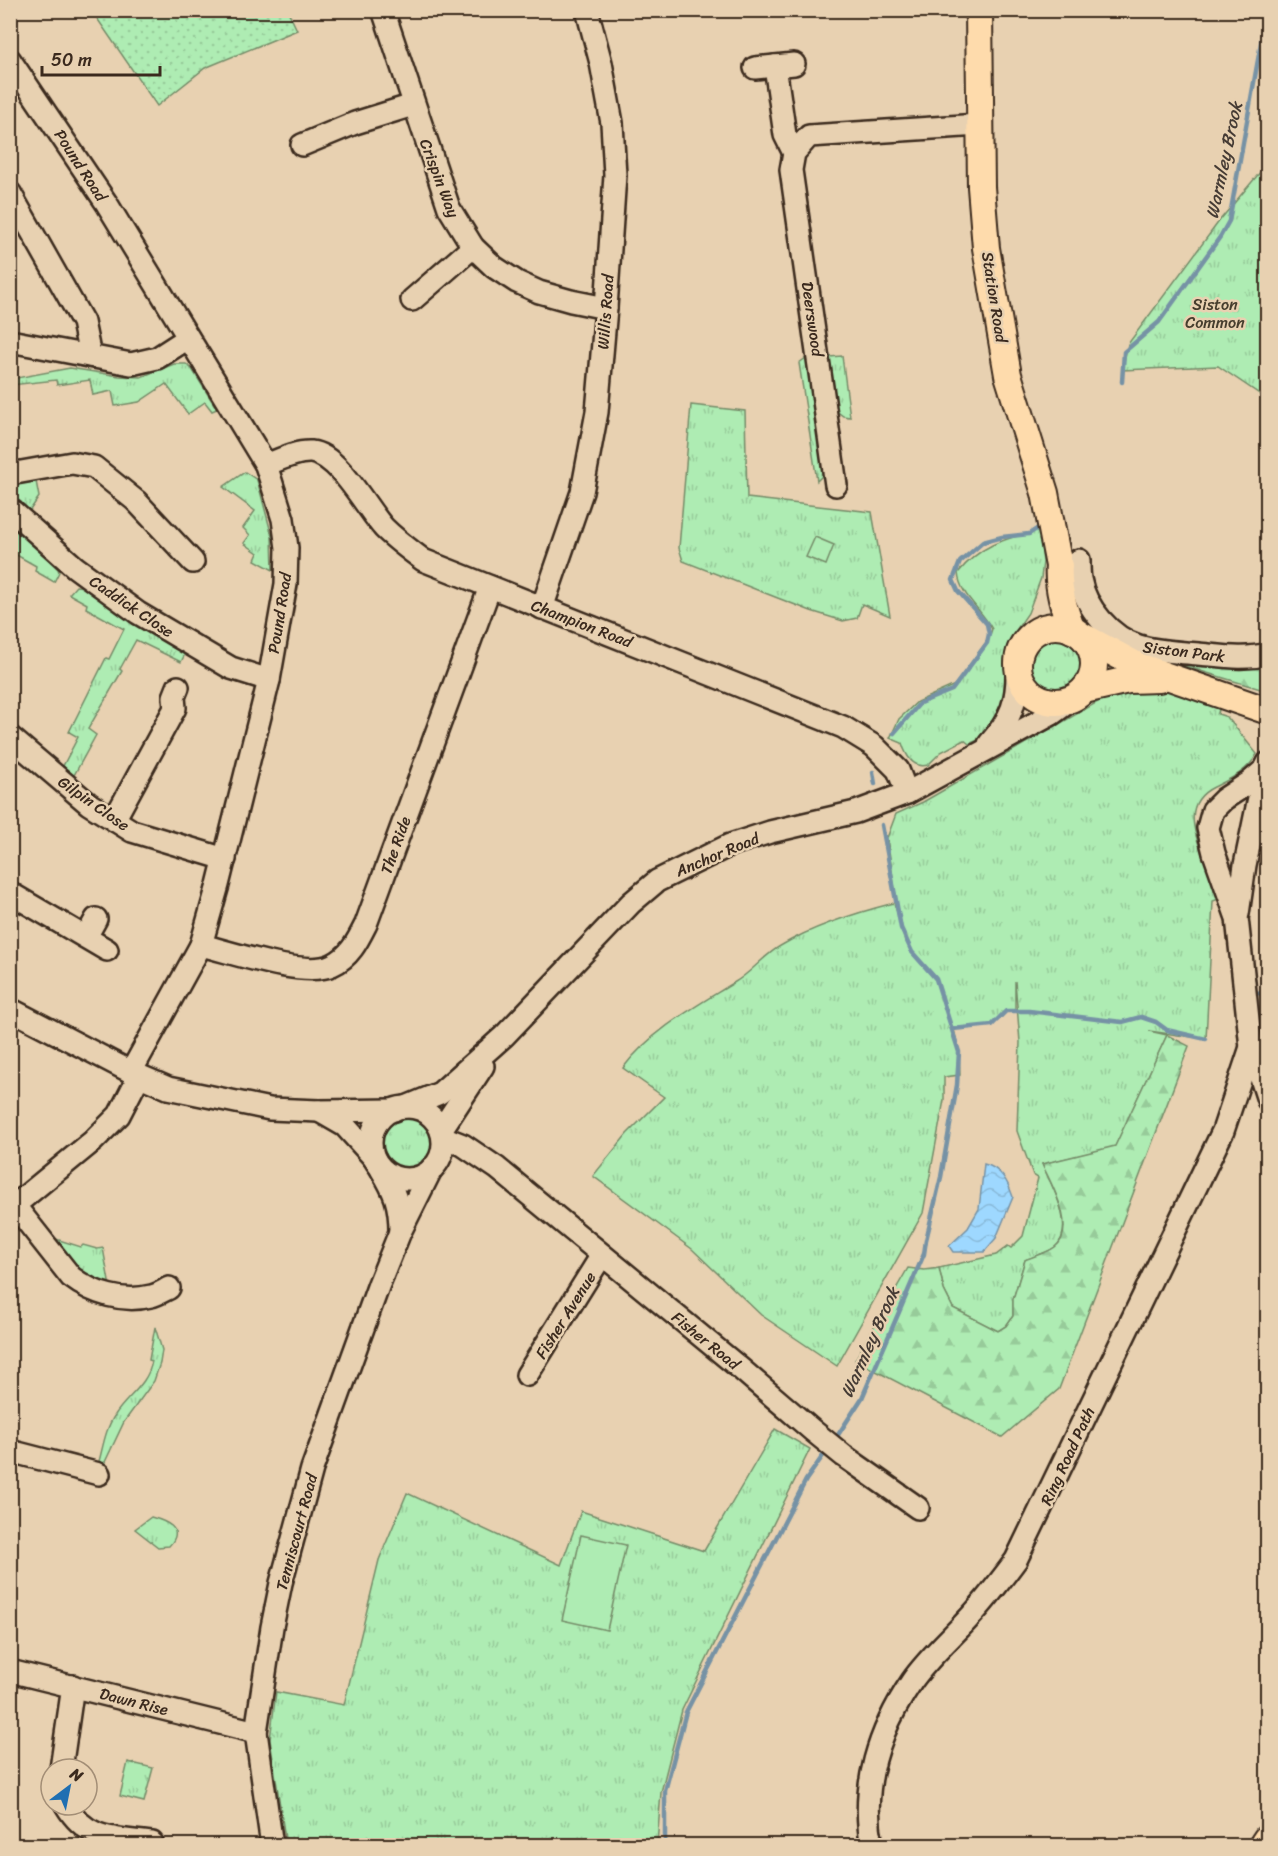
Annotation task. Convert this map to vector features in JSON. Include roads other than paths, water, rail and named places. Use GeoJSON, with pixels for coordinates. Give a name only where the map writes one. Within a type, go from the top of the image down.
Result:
{"type":"FeatureCollection","features":[{"type":"Feature","properties":{"kind":"highway"},"geometry":{"type":"LineString","coordinates":[[1264,1845],[1268,1840]]}},
{"type":"Feature","properties":{"kind":"main road","name":"Station Road"},"geometry":{"type":"LineString","coordinates":[[978,10],[981,187],[986,248],[1008,375],[1045,493],[1066,614],[1076,632]]}},
{"type":"Feature","properties":{"kind":"main road"},"geometry":{"type":"LineString","coordinates":[[1058,576],[1021,648],[1017,666],[1024,687],[1040,699],[1053,702],[1138,679],[1183,681]]}},
{"type":"Feature","properties":{"kind":"main road"},"geometry":{"type":"LineString","coordinates":[[1028,637],[1042,628],[1055,626],[1076,632],[1137,666],[1268,711]]}},
{"type":"Feature","properties":{"kind":"main road"},"geometry":{"type":"LineString","coordinates":[[1076,632],[1086,641],[1092,652],[1094,667],[1090,680],[1079,694]]}},
{"type":"Feature","properties":{"kind":"street","name":"Crispin Way"},"geometry":{"type":"LineString","coordinates":[[382,10],[449,208],[473,247],[494,267],[538,292],[571,302],[606,308]]}},
{"type":"Feature","properties":{"kind":"street","name":"Willis Road"},"geometry":{"type":"LineString","coordinates":[[542,608],[582,492],[597,412],[606,308],[615,176],[612,123],[602,63],[586,10]]}},
{"type":"Feature","properties":{"kind":"street","name":"Pound Road"},"geometry":{"type":"LineString","coordinates":[[10,60],[94,183],[266,465],[283,519],[287,548],[286,584],[268,680],[225,859],[201,945],[135,1074],[118,1115],[93,1141],[13,1207]]}},
{"type":"Feature","properties":{"kind":"street","name":"Deerswood"},"geometry":{"type":"LineString","coordinates":[[775,66],[785,135],[794,153],[791,170],[836,485]]}},
{"type":"Feature","properties":{"kind":"street"},"geometry":{"type":"LineString","coordinates":[[302,144],[355,123],[413,105]]}},
{"type":"Feature","properties":{"kind":"street"},"geometry":{"type":"LineString","coordinates":[[794,153],[809,136],[980,125]]}},
{"type":"Feature","properties":{"kind":"street"},"geometry":{"type":"LineString","coordinates":[[10,193],[83,322],[90,356]]}},
{"type":"Feature","properties":{"kind":"street"},"geometry":{"type":"LineString","coordinates":[[412,300],[473,247]]}},
{"type":"Feature","properties":{"kind":"street"},"geometry":{"type":"LineString","coordinates":[[10,341],[131,364],[157,358],[188,338]]}},
{"type":"Feature","properties":{"kind":"street","name":"Champion Road"},"geometry":{"type":"LineString","coordinates":[[266,465],[311,452],[323,456],[337,468],[384,528],[423,560],[843,727],[874,746],[898,770],[908,793]]}},
{"type":"Feature","properties":{"kind":"street"},"geometry":{"type":"LineString","coordinates":[[10,474],[72,463],[94,467],[136,501],[193,562]]}},
{"type":"Feature","properties":{"kind":"street","name":"Caddick Close"},"geometry":{"type":"LineString","coordinates":[[10,510],[75,567],[138,613],[231,668],[268,680]]}},
{"type":"Feature","properties":{"kind":"street","name":"Siston Park"},"geometry":{"type":"LineString","coordinates":[[1079,560],[1080,579],[1087,601],[1098,617],[1116,634],[1137,646],[1252,658],[1268,654]]}},
{"type":"Feature","properties":{"kind":"street","name":"The Ride"},"geometry":{"type":"LineString","coordinates":[[201,945],[297,969],[331,966],[345,957],[356,945],[366,924],[490,587]]}},
{"type":"Feature","properties":{"kind":"street","name":"Anchor Road"},"geometry":{"type":"LineString","coordinates":[[980,753],[1001,730],[1009,717],[1015,702],[1017,666]]}},
{"type":"Feature","properties":{"kind":"street"},"geometry":{"type":"LineString","coordinates":[[114,820],[175,708],[174,697],[178,687]]}},
{"type":"Feature","properties":{"kind":"street","name":"Anchor Road"},"geometry":{"type":"LineString","coordinates":[[400,1108],[440,1092],[504,1036],[631,903],[657,881],[730,845],[770,832],[856,812],[908,793],[1052,714],[1079,694]]}},
{"type":"Feature","properties":{"kind":"street","name":"Gilpin Close"},"geometry":{"type":"LineString","coordinates":[[10,737],[89,804],[132,831],[225,859]]}},
{"type":"Feature","properties":{"kind":"street"},"geometry":{"type":"LineString","coordinates":[[1237,918],[1245,866],[1266,766]]}},
{"type":"Feature","properties":{"kind":"street"},"geometry":{"type":"LineString","coordinates":[[1266,766],[1250,783],[1224,799],[1213,810],[1208,828],[1214,853],[1237,918],[1251,1047],[1268,1100]]}},
{"type":"Feature","properties":{"kind":"street"},"geometry":{"type":"LineString","coordinates":[[10,893],[107,950]]}},
{"type":"Feature","properties":{"kind":"street"},"geometry":{"type":"LineString","coordinates":[[86,938],[96,919]]}},
{"type":"Feature","properties":{"kind":"street"},"geometry":{"type":"LineString","coordinates":[[10,1009],[135,1074],[168,1088],[270,1108],[319,1111],[400,1108],[413,1108],[427,1114],[442,1133],[441,1153],[425,1174],[407,1179],[398,1178],[378,1164],[371,1140],[373,1130],[385,1114],[400,1108]]}},
{"type":"Feature","properties":{"kind":"street","name":"Anchor Road"},"geometry":{"type":"LineString","coordinates":[[442,1133],[462,1095],[504,1036]]}},
{"type":"Feature","properties":{"kind":"street","name":"Ring Road Path"},"geometry":{"type":"LineString","coordinates":[[872,1845],[867,1809],[871,1774],[880,1742],[894,1711],[913,1680],[994,1590],[1016,1560],[1223,1131],[1251,1047]]}},
{"type":"Feature","properties":{"kind":"street","name":"Tenniscourt Road"},"geometry":{"type":"LineString","coordinates":[[319,1111],[345,1126],[378,1164],[396,1193],[400,1213],[400,1232]]}},
{"type":"Feature","properties":{"kind":"street","name":"Fisher Road"},"geometry":{"type":"LineString","coordinates":[[442,1133],[497,1168],[844,1456],[918,1509]]}},
{"type":"Feature","properties":{"kind":"street","name":"Fisher Road"},"geometry":{"type":"LineString","coordinates":[[434,1165],[444,1158],[456,1156],[497,1168]]}},
{"type":"Feature","properties":{"kind":"street","name":"Tenniscourt Road"},"geometry":{"type":"LineString","coordinates":[[272,1845],[256,1732],[272,1628],[294,1532],[312,1469],[379,1284],[400,1232],[434,1165]]}},
{"type":"Feature","properties":{"kind":"street"},"geometry":{"type":"LineString","coordinates":[[13,1207],[71,1277],[82,1286],[95,1292],[122,1298],[152,1296],[169,1288]]}},
{"type":"Feature","properties":{"kind":"street","name":"Fisher Avenue"},"geometry":{"type":"LineString","coordinates":[[527,1375],[603,1255]]}},
{"type":"Feature","properties":{"kind":"street"},"geometry":{"type":"LineString","coordinates":[[10,1451],[105,1476]]}},
{"type":"Feature","properties":{"kind":"street","name":"Dawn Rise"},"geometry":{"type":"LineString","coordinates":[[10,1671],[256,1732]]}},
{"type":"Feature","properties":{"kind":"street"},"geometry":{"type":"LineString","coordinates":[[63,1757],[73,1686]]}},
{"type":"Feature","properties":{"kind":"street"},"geometry":{"type":"LineString","coordinates":[[73,1817],[87,1830],[104,1837],[152,1843]]}},
{"type":"Feature","properties":{"kind":"water"},"geometry":{"type":"Polygon","coordinates":[[[984,1164],[1003,1176],[1013,1197],[996,1238],[984,1252],[953,1252],[949,1246],[968,1228],[979,1209],[984,1164]]]}},
{"type":"Feature","properties":{"kind":"waterway","name":"Warmley Brook"},"geometry":{"type":"LineString","coordinates":[[1122,382],[1124,352],[1159,322],[1229,221],[1267,10]]}},
{"type":"Feature","properties":{"kind":"waterway","name":"Warmley Brook"},"geometry":{"type":"LineString","coordinates":[[894,733],[920,703],[952,690],[987,643],[989,634],[987,624],[958,591],[953,580],[960,562],[983,542],[1029,534],[1041,526]]}},
{"type":"Feature","properties":{"kind":"waterway","name":"Warmley Brook"},"geometry":{"type":"LineString","coordinates":[[873,772],[875,784]]}},
{"type":"Feature","properties":{"kind":"waterway","name":"Warmley Brook"},"geometry":{"type":"LineString","coordinates":[[834,1441],[862,1398],[924,1254],[941,1177],[957,1085],[959,1052],[936,979],[912,952],[901,928],[882,825]]}},
{"type":"Feature","properties":{"kind":"waterway"},"geometry":{"type":"LineString","coordinates":[[1254,991],[1268,997]]}},
{"type":"Feature","properties":{"kind":"waterway"},"geometry":{"type":"LineString","coordinates":[[953,1029],[992,1025],[1006,1011],[1029,1011],[1122,1022],[1141,1017],[1156,1022],[1167,1030],[1206,1039]]}},
{"type":"Feature","properties":{"kind":"waterway","name":"Warmley Brook"},"geometry":{"type":"LineString","coordinates":[[665,1846],[665,1791],[686,1712],[806,1480],[827,1450]]}},
{"type":"Feature","properties":{"kind":"park label","name":"Siston Common"},"geometry":{"type":"Point","coordinates":[1215,313]}}]}
